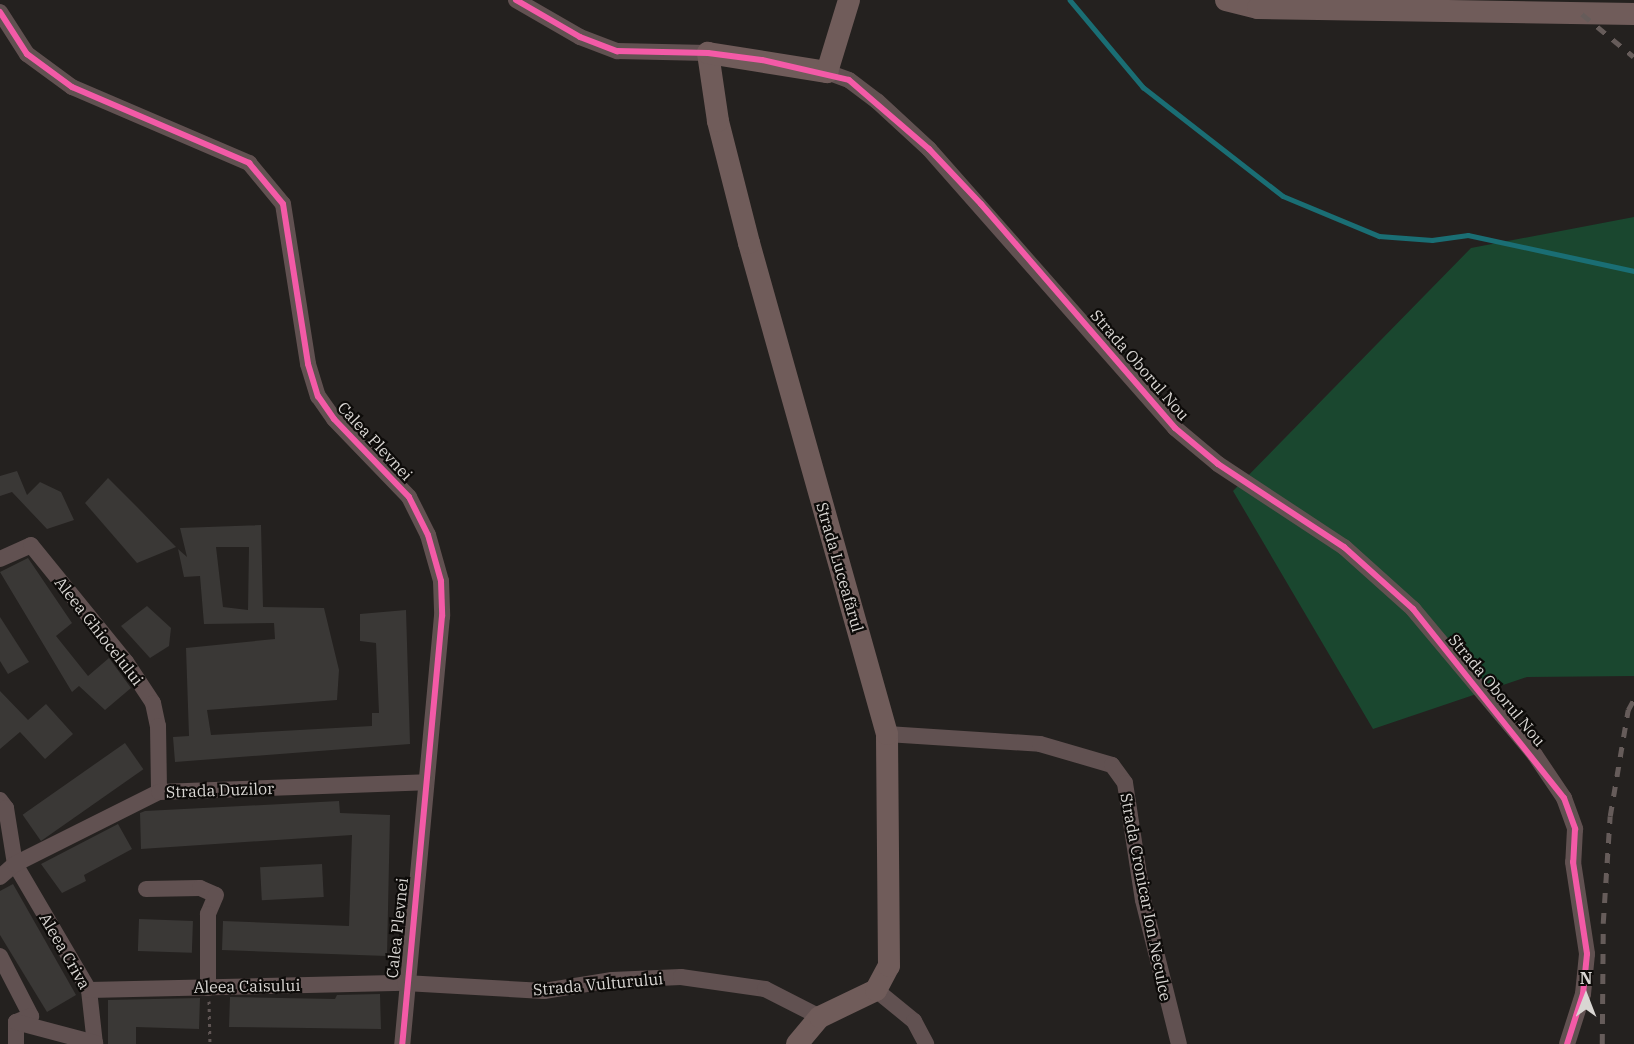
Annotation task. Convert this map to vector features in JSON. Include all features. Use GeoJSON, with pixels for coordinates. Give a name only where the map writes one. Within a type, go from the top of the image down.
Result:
{"type":"FeatureCollection","features":[{"type":"Feature","properties":{"kind":"street","name":"Strada Oborul Nou"},"geometry":{"type":"LineString","coordinates":[[516,0],[580,37],[617,51],[708,53],[827,72],[849,80],[877,101],[929,149],[1175,429],[1218,464],[1344,546],[1413,609],[1535,755],[1564,798],[1575,829],[1573,862],[1587,954],[1583,994],[1567,1044]]}},
{"type":"Feature","properties":{"kind":"street"},"geometry":{"type":"LineString","coordinates":[[827,72],[849,0]]}},
{"type":"Feature","properties":{"kind":"street"},"geometry":{"type":"LineString","coordinates":[[1226,0],[1258,8],[1634,14]]}},
{"type":"Feature","properties":{"kind":"street","name":"Calea Plevnei"},"geometry":{"type":"LineString","coordinates":[[0,12],[27,54],[72,87],[249,163],[283,204],[308,364],[318,396],[334,419],[409,497],[428,535],[441,581],[442,616],[405,982],[402,1044]]}},
{"type":"Feature","properties":{"kind":"street","name":"Strada Luceafărul"},"geometry":{"type":"LineString","coordinates":[[708,53],[718,121],[749,243],[887,734],[890,966],[876,990]]}},
{"type":"Feature","properties":{"kind":"street","name":"Aleea Ghiocelului"},"geometry":{"type":"LineString","coordinates":[[0,559],[31,545],[126,662],[153,703],[158,726],[159,792]]}},
{"type":"Feature","properties":{"kind":"street","name":"Strada Cronicar Ion Neculce"},"geometry":{"type":"LineString","coordinates":[[887,734],[1040,744],[1112,765],[1125,783],[1143,900],[1179,1044]]}},
{"type":"Feature","properties":{"kind":"street","name":"Strada Duzilor"},"geometry":{"type":"LineString","coordinates":[[0,877],[15,864],[159,792],[426,782]]}},
{"type":"Feature","properties":{"kind":"street"},"geometry":{"type":"LineString","coordinates":[[0,800],[6,807],[15,864]]}},
{"type":"Feature","properties":{"kind":"street","name":"Aleea Criva"},"geometry":{"type":"LineString","coordinates":[[15,864],[89,990],[95,1043]]}},
{"type":"Feature","properties":{"kind":"street"},"geometry":{"type":"LineString","coordinates":[[146,889],[200,888],[216,895],[208,914],[208,987]]}},
{"type":"Feature","properties":{"kind":"street"},"geometry":{"type":"LineString","coordinates":[[0,956],[31,1016],[16,1022]]}},
{"type":"Feature","properties":{"kind":"street","name":"Strada Vulturului"},"geometry":{"type":"LineString","coordinates":[[405,982],[544,991],[624,980],[735,981],[765,988],[820,1017]]}},
{"type":"Feature","properties":{"kind":"street","name":"Aleea Caisului"},"geometry":{"type":"LineString","coordinates":[[89,990],[405,982]]}},
{"type":"Feature","properties":{"kind":"street"},"geometry":{"type":"LineString","coordinates":[[797,1044],[820,1017],[876,990],[914,1021],[926,1044]]}},
{"type":"Feature","properties":{"kind":"street"},"geometry":{"type":"LineString","coordinates":[[16,1022],[95,1043]]}},
{"type":"Feature","properties":{"kind":"street"},"geometry":{"type":"LineString","coordinates":[[16,1022],[16,1044]]}},
{"type":"Feature","properties":{"kind":"path"},"geometry":{"type":"LineString","coordinates":[[208,987],[210,1044]]}},
{"type":"Feature","properties":{"kind":"green space"},"geometry":{"type":"Polygon","coordinates":[[[1634,217],[1634,676],[1527,677],[1373,729],[1233,491],[1471,248],[1634,217]]]}},
{"type":"Feature","properties":{"kind":"building"},"geometry":{"type":"Polygon","coordinates":[[[17,471],[27,495],[40,482],[61,492],[74,520],[47,529],[12,492],[0,496],[0,476],[17,471]]]}},
{"type":"Feature","properties":{"kind":"building"},"geometry":{"type":"Polygon","coordinates":[[[108,478],[176,547],[137,563],[85,503],[108,478]]]}},
{"type":"Feature","properties":{"kind":"building"},"geometry":{"type":"Polygon","coordinates":[[[261,525],[263,607],[324,608],[339,670],[337,700],[207,710],[211,735],[372,726],[372,713],[379,713],[376,643],[360,641],[360,614],[406,610],[410,744],[175,762],[173,737],[189,736],[186,648],[275,639],[274,623],[204,624],[200,576],[184,577],[178,549],[187,557],[180,528],[261,525]],[[216,547],[223,607],[248,610],[249,547],[216,547]]]}},
{"type":"Feature","properties":{"kind":"building"},"geometry":{"type":"Polygon","coordinates":[[[28,558],[72,623],[56,636],[88,676],[109,658],[131,688],[105,710],[79,686],[72,692],[0,572],[28,558]]]}},
{"type":"Feature","properties":{"kind":"building"},"geometry":{"type":"Polygon","coordinates":[[[147,606],[171,628],[169,646],[150,658],[121,626],[147,606]]]}},
{"type":"Feature","properties":{"kind":"building"},"geometry":{"type":"Polygon","coordinates":[[[0,617],[29,662],[8,674],[0,661],[0,617]]]}},
{"type":"Feature","properties":{"kind":"building"},"geometry":{"type":"Polygon","coordinates":[[[0,691],[28,720],[46,704],[73,734],[45,759],[20,732],[0,749],[0,691]]]}},
{"type":"Feature","properties":{"kind":"building"},"geometry":{"type":"Polygon","coordinates":[[[125,743],[143,769],[41,841],[23,815],[125,743]]]}},
{"type":"Feature","properties":{"kind":"building"},"geometry":{"type":"Polygon","coordinates":[[[339,801],[340,813],[390,815],[387,956],[222,950],[223,921],[349,926],[352,835],[141,849],[140,813],[145,811],[339,801]]]}},
{"type":"Feature","properties":{"kind":"building"},"geometry":{"type":"Polygon","coordinates":[[[118,824],[132,849],[84,875],[86,881],[62,893],[41,864],[118,824]]]}},
{"type":"Feature","properties":{"kind":"building"},"geometry":{"type":"Polygon","coordinates":[[[322,864],[324,897],[262,900],[260,867],[322,864]]]}},
{"type":"Feature","properties":{"kind":"building"},"geometry":{"type":"Polygon","coordinates":[[[13,884],[76,995],[47,1012],[0,935],[0,891],[13,884]]]}},
{"type":"Feature","properties":{"kind":"building"},"geometry":{"type":"Polygon","coordinates":[[[139,919],[193,921],[192,953],[138,951],[139,919]]]}},
{"type":"Feature","properties":{"kind":"building"},"geometry":{"type":"Polygon","coordinates":[[[380,994],[381,1029],[229,1027],[230,997],[335,999],[337,995],[380,994]]]}},
{"type":"Feature","properties":{"kind":"building"},"geometry":{"type":"Polygon","coordinates":[[[200,998],[199,1029],[136,1027],[136,1044],[108,1044],[108,1000],[200,998]]]}},
{"type":"Feature","properties":{"kind":"waterway"},"geometry":{"type":"LineString","coordinates":[[1070,0],[1143,87],[1283,196],[1379,236],[1432,240],[1468,235],[1634,271]]}},
{"type":"Feature","properties":{"kind":"railway"},"geometry":{"type":"LineString","coordinates":[[1582,14],[1634,57]]}},
{"type":"Feature","properties":{"kind":"railway"},"geometry":{"type":"LineString","coordinates":[[1602,1044],[1603,923],[1610,816],[1628,710],[1634,699]]}},
{"type":"Feature","properties":{"kind":"cycle path"},"geometry":{"type":"LineString","coordinates":[[516,0],[580,37],[617,51],[708,53],[762,60],[849,80],[929,149],[981,204],[1175,428],[1218,464],[1344,547],[1413,609],[1564,798],[1575,829],[1573,862],[1587,954],[1583,994],[1567,1044]]}},
{"type":"Feature","properties":{"kind":"cycle path"},"geometry":{"type":"LineString","coordinates":[[0,12],[27,54],[72,87],[249,163],[283,204],[308,364],[318,396],[334,419],[409,497],[428,535],[441,581],[442,616],[402,1044]]}}]}
